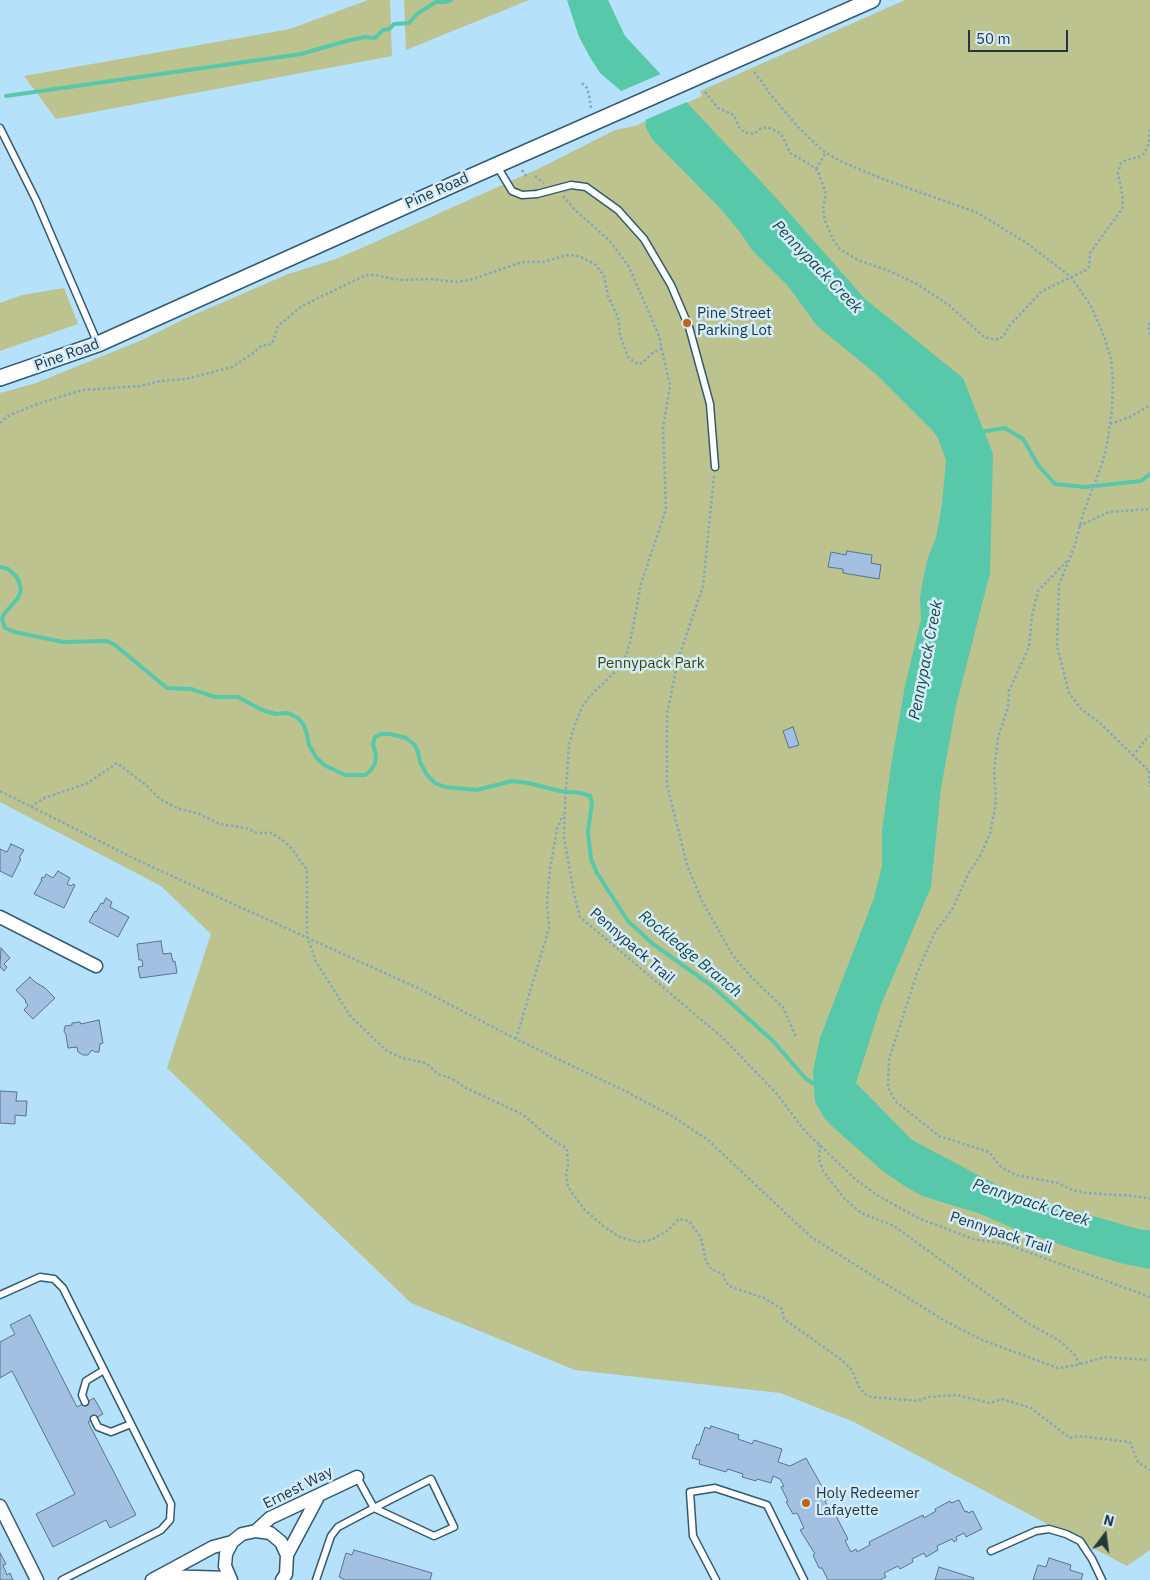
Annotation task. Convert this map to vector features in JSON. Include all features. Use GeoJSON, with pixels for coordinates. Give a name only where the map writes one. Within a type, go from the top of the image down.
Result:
{"type":"FeatureCollection","features":[{"type":"Feature","properties":{"kind":"street","name":"Pine Road"},"geometry":{"type":"LineString","coordinates":[[0,378],[98,344],[496,165],[872,0]]}},
{"type":"Feature","properties":{"kind":"street"},"geometry":{"type":"LineString","coordinates":[[0,918],[96,966]]}},
{"type":"Feature","properties":{"kind":"street","name":"Ernest Way"},"geometry":{"type":"LineString","coordinates":[[232,1542],[242,1534],[256,1531],[270,1518],[357,1477]]}},
{"type":"Feature","properties":{"kind":"street"},"geometry":{"type":"LineString","coordinates":[[284,1578],[287,1555],[319,1495]]}},
{"type":"Feature","properties":{"kind":"street"},"geometry":{"type":"LineString","coordinates":[[0,1506],[37,1580]]}},
{"type":"Feature","properties":{"kind":"street"},"geometry":{"type":"LineString","coordinates":[[256,1531],[270,1533],[281,1542],[287,1555]]}},
{"type":"Feature","properties":{"kind":"street"},"geometry":{"type":"LineString","coordinates":[[156,1578],[213,1547],[232,1542]]}},
{"type":"Feature","properties":{"kind":"street"},"geometry":{"type":"LineString","coordinates":[[156,1578],[195,1576],[230,1579],[225,1566],[226,1554],[232,1542]]}},
{"type":"Feature","properties":{"kind":"lane"},"geometry":{"type":"LineString","coordinates":[[0,128],[36,200],[98,344]]}},
{"type":"Feature","properties":{"kind":"lane"},"geometry":{"type":"LineString","coordinates":[[496,165],[512,191],[516,193],[526,195],[537,194],[571,185],[594,192],[626,218],[644,239],[671,285],[690,327],[702,368],[712,421],[715,467]]}},
{"type":"Feature","properties":{"kind":"lane"},"geometry":{"type":"LineString","coordinates":[[0,1295],[40,1277],[54,1279],[63,1288],[171,1504],[170,1520],[160,1530],[62,1580]]}},
{"type":"Feature","properties":{"kind":"lane"},"geometry":{"type":"LineString","coordinates":[[85,1402],[82,1394],[86,1381],[104,1370]]}},
{"type":"Feature","properties":{"kind":"lane"},"geometry":{"type":"LineString","coordinates":[[94,1419],[98,1427],[112,1432],[131,1424]]}},
{"type":"Feature","properties":{"kind":"lane"},"geometry":{"type":"LineString","coordinates":[[316,1580],[331,1536],[338,1527],[374,1508],[431,1479],[454,1527],[434,1536],[374,1508],[357,1477]]}},
{"type":"Feature","properties":{"kind":"lane"},"geometry":{"type":"LineString","coordinates":[[716,1580],[694,1536],[690,1492],[715,1488],[767,1505],[804,1580]]}},
{"type":"Feature","properties":{"kind":"lane"},"geometry":{"type":"LineString","coordinates":[[991,1551],[1036,1531],[1049,1529],[1080,1541],[1092,1559],[1102,1580]]}},
{"type":"Feature","properties":{"kind":"path"},"geometry":{"type":"LineString","coordinates":[[754,72],[799,128],[826,152],[840,161],[883,180],[978,213],[1018,236],[1071,278],[1091,306],[1109,349],[1113,380],[1110,424],[1102,464],[1083,514],[1075,546],[1059,585],[1057,646],[1069,693],[1082,709],[1100,723],[1149,772],[1150,787]]}},
{"type":"Feature","properties":{"kind":"path"},"geometry":{"type":"LineString","coordinates":[[582,83],[587,88],[591,108]]}},
{"type":"Feature","properties":{"kind":"path"},"geometry":{"type":"LineString","coordinates":[[705,92],[718,108],[734,115],[739,127],[744,132],[754,134],[760,129],[767,127],[778,132],[783,137],[790,153],[816,169],[821,176],[826,194],[823,214],[836,245],[858,260],[917,284],[948,305],[990,340],[1003,337],[1010,325],[1042,291],[1082,273],[1089,267],[1090,253],[1122,209],[1123,199],[1118,179],[1119,166],[1123,161],[1139,157],[1145,153],[1149,142],[1150,129]]}},
{"type":"Feature","properties":{"kind":"path"},"geometry":{"type":"LineString","coordinates":[[816,169],[826,152]]}},
{"type":"Feature","properties":{"kind":"path","name":"Pennypack Trail"},"geometry":{"type":"LineString","coordinates":[[554,189],[602,233],[623,257],[656,327],[670,386],[663,428],[667,500],[665,516],[648,558],[627,653],[618,669],[590,696],[582,707],[571,738],[564,803],[565,847],[580,917],[723,1038],[777,1094],[804,1130],[821,1144],[855,1179],[877,1195],[918,1218],[974,1239],[1006,1244],[1150,1297]]}},
{"type":"Feature","properties":{"kind":"path"},"geometry":{"type":"LineString","coordinates":[[0,423],[8,416],[37,404],[82,390],[140,386],[232,367],[261,346],[272,344],[278,326],[302,306],[366,275],[400,280],[431,279],[456,282],[470,280],[522,262],[543,262],[567,255],[579,256],[596,265],[604,276],[608,296],[618,317],[620,335],[628,357],[640,364],[651,354],[662,348]]}},
{"type":"Feature","properties":{"kind":"path"},"geometry":{"type":"LineString","coordinates":[[1150,323],[1148,326],[1150,335]]}},
{"type":"Feature","properties":{"kind":"path"},"geometry":{"type":"LineString","coordinates":[[1110,424],[1130,417],[1150,404]]}},
{"type":"Feature","properties":{"kind":"path"},"geometry":{"type":"LineString","coordinates":[[715,467],[703,586],[678,660],[667,714],[667,785],[687,865],[702,901],[732,954],[752,978],[783,1006],[796,1037]]}},
{"type":"Feature","properties":{"kind":"path"},"geometry":{"type":"LineString","coordinates":[[1080,526],[1109,512],[1150,509]]}},
{"type":"Feature","properties":{"kind":"path"},"geometry":{"type":"LineString","coordinates":[[1068,560],[1038,591],[1032,616],[1029,647],[1009,691],[1008,708],[998,737],[994,772],[996,802],[990,834],[980,856],[968,874],[953,908],[935,932],[917,973],[889,1059],[888,1087],[895,1102],[939,1136],[989,1152],[1001,1167],[1016,1175],[1058,1183],[1086,1194],[1139,1196],[1150,1199]]}},
{"type":"Feature","properties":{"kind":"path"},"geometry":{"type":"LineString","coordinates":[[1132,756],[1150,736]]}},
{"type":"Feature","properties":{"kind":"path"},"geometry":{"type":"LineString","coordinates":[[31,807],[42,799],[88,783],[117,763],[147,786],[160,799],[177,808],[199,814],[220,824],[246,828],[257,833],[272,833],[292,849],[307,870],[308,938],[316,962],[351,1017],[387,1051],[402,1058],[426,1064],[438,1074],[451,1078],[466,1088],[522,1114],[550,1138],[568,1149],[566,1174],[568,1186],[584,1208],[603,1226],[620,1237],[638,1242],[651,1240],[667,1231],[679,1219],[689,1221],[701,1238],[706,1261],[711,1269],[723,1274],[724,1280],[729,1286],[764,1298],[782,1310],[784,1319],[842,1360],[852,1370],[859,1387],[865,1394],[871,1397],[917,1401],[928,1397],[956,1395],[990,1403],[1002,1398],[1031,1408],[1070,1438],[1078,1436],[1130,1442],[1138,1462],[1150,1470]]}},
{"type":"Feature","properties":{"kind":"path"},"geometry":{"type":"LineString","coordinates":[[0,792],[141,862],[420,989],[672,1116],[708,1140],[810,1237],[945,1321],[982,1340],[1058,1368],[1105,1357],[1150,1360]]}},
{"type":"Feature","properties":{"kind":"path"},"geometry":{"type":"LineString","coordinates":[[516,1039],[549,928],[547,902],[550,869],[557,829],[564,814]]}},
{"type":"Feature","properties":{"kind":"path"},"geometry":{"type":"LineString","coordinates":[[821,1144],[819,1158],[823,1171],[845,1199],[861,1212],[894,1226],[1026,1322],[1060,1341],[1074,1354],[1080,1364]]}},
{"type":"Feature","properties":{"kind":"green space"},"geometry":{"type":"Polygon","coordinates":[[[368,0],[390,0],[392,56],[56,119],[24,76],[290,29],[368,0]]]}},
{"type":"Feature","properties":{"kind":"green space"},"geometry":{"type":"Polygon","coordinates":[[[404,0],[529,0],[406,50],[404,0]]]}},
{"type":"Feature","properties":{"kind":"green space","name":"Pennypack Park"},"geometry":{"type":"Polygon","coordinates":[[[905,0],[1150,0],[1150,1550],[1127,1566],[854,1422],[780,1393],[575,1370],[411,1303],[167,1068],[211,934],[161,886],[0,802],[0,393],[36,383],[142,340],[184,319],[288,274],[333,260],[364,247],[540,168],[615,130],[635,126],[702,96],[700,91],[905,0]]]}},
{"type":"Feature","properties":{"kind":"green space"},"geometry":{"type":"Polygon","coordinates":[[[64,288],[78,324],[0,351],[0,303],[22,295],[64,288]]]}},
{"type":"Feature","properties":{"kind":"water","name":"Pennypack Creek"},"geometry":{"type":"Polygon","coordinates":[[[567,0],[608,0],[625,36],[778,200],[864,298],[963,378],[993,454],[990,573],[956,706],[941,788],[931,887],[881,1005],[856,1083],[912,1140],[1012,1193],[1142,1230],[1150,1230],[1150,1269],[1124,1264],[1070,1248],[1010,1227],[978,1213],[925,1197],[884,1172],[825,1119],[815,1102],[813,1071],[820,1038],[874,898],[882,866],[882,831],[891,766],[905,686],[921,619],[920,598],[923,579],[928,557],[936,538],[942,504],[946,460],[938,438],[933,431],[876,374],[817,326],[788,286],[752,250],[719,207],[652,139],[646,128],[646,121],[620,90],[600,73],[591,59],[579,37],[567,0]]]}},
{"type":"Feature","properties":{"kind":"pier"},"geometry":{"type":"Polygon","coordinates":[[[663,73],[689,101],[643,121],[619,92],[663,73]]]}},
{"type":"Feature","properties":{"kind":"building"},"geometry":{"type":"Polygon","coordinates":[[[847,551],[872,555],[871,563],[881,565],[879,579],[843,573],[843,569],[828,567],[831,552],[846,555],[847,551]]]}},
{"type":"Feature","properties":{"kind":"building"},"geometry":{"type":"Polygon","coordinates":[[[793,727],[799,745],[789,748],[783,731],[793,727]]]}},
{"type":"Feature","properties":{"kind":"building"},"geometry":{"type":"Polygon","coordinates":[[[11,844],[24,850],[12,877],[0,871],[0,849],[7,852],[11,844]]]}},
{"type":"Feature","properties":{"kind":"building"},"geometry":{"type":"Polygon","coordinates":[[[58,871],[70,878],[67,884],[75,885],[64,908],[34,894],[42,877],[44,878],[46,874],[53,878],[58,871]]]}},
{"type":"Feature","properties":{"kind":"building"},"geometry":{"type":"Polygon","coordinates":[[[106,898],[112,902],[110,907],[129,917],[118,937],[89,922],[106,898]]]}},
{"type":"Feature","properties":{"kind":"building"},"geometry":{"type":"Polygon","coordinates":[[[161,941],[163,954],[171,953],[173,962],[175,961],[177,973],[140,978],[138,967],[143,966],[142,960],[139,960],[137,944],[161,941]]]}},
{"type":"Feature","properties":{"kind":"building"},"geometry":{"type":"Polygon","coordinates":[[[1,948],[10,958],[4,964],[7,967],[4,971],[0,967],[1,948]]]}},
{"type":"Feature","properties":{"kind":"building"},"geometry":{"type":"Polygon","coordinates":[[[30,977],[55,998],[33,1019],[24,1010],[28,1005],[16,990],[30,977]]]}},
{"type":"Feature","properties":{"kind":"building"},"geometry":{"type":"Polygon","coordinates":[[[99,1020],[103,1043],[100,1044],[99,1052],[92,1050],[88,1055],[83,1055],[78,1052],[77,1047],[68,1048],[64,1031],[65,1026],[72,1025],[72,1023],[80,1022],[81,1024],[99,1020]]]}},
{"type":"Feature","properties":{"kind":"building"},"geometry":{"type":"Polygon","coordinates":[[[0,1091],[17,1092],[16,1101],[27,1101],[26,1116],[15,1115],[15,1124],[0,1123],[0,1091]]]}},
{"type":"Feature","properties":{"kind":"building"},"geometry":{"type":"Polygon","coordinates":[[[30,1315],[77,1407],[94,1398],[103,1414],[88,1422],[136,1515],[110,1528],[106,1520],[53,1547],[36,1514],[75,1494],[12,1371],[0,1378],[0,1342],[15,1334],[10,1325],[30,1315]]]}},
{"type":"Feature","properties":{"kind":"building","name":"Holy Redeemer Lafayette"},"geometry":{"type":"Polygon","coordinates":[[[711,1426],[739,1435],[738,1439],[752,1444],[754,1440],[782,1449],[778,1462],[790,1466],[806,1458],[829,1499],[825,1501],[831,1513],[834,1512],[848,1539],[845,1541],[851,1552],[856,1549],[857,1552],[870,1545],[869,1542],[923,1515],[924,1518],[936,1511],[935,1509],[950,1501],[951,1503],[959,1500],[965,1512],[973,1511],[982,1529],[966,1537],[964,1533],[956,1537],[957,1540],[954,1542],[952,1539],[937,1546],[938,1550],[926,1557],[924,1553],[912,1559],[913,1562],[900,1569],[898,1566],[884,1573],[886,1577],[880,1580],[828,1580],[822,1568],[819,1568],[813,1555],[815,1554],[800,1530],[804,1528],[797,1513],[793,1514],[786,1502],[788,1501],[781,1487],[784,1486],[780,1479],[773,1476],[771,1483],[757,1479],[756,1481],[742,1477],[743,1474],[728,1469],[726,1472],[699,1464],[700,1460],[692,1458],[705,1427],[710,1429],[711,1426]]]}},
{"type":"Feature","properties":{"kind":"building"},"geometry":{"type":"Polygon","coordinates":[[[354,1550],[432,1573],[430,1580],[345,1580],[339,1577],[346,1553],[352,1555],[354,1550]]]}},
{"type":"Feature","properties":{"kind":"building"},"geometry":{"type":"Polygon","coordinates":[[[0,1553],[6,1564],[3,1565],[7,1575],[10,1573],[13,1580],[0,1580],[0,1553]]]}},
{"type":"Feature","properties":{"kind":"building"},"geometry":{"type":"Polygon","coordinates":[[[1049,1558],[1071,1565],[1070,1570],[1083,1574],[1081,1580],[1033,1580],[1038,1565],[1046,1567],[1049,1558]]]}},
{"type":"Feature","properties":{"kind":"building"},"geometry":{"type":"Polygon","coordinates":[[[939,1567],[974,1578],[973,1580],[935,1580],[939,1567]]]}},
{"type":"Feature","properties":{"kind":"waterway"},"geometry":{"type":"LineString","coordinates":[[6,96],[301,54],[350,40],[365,37],[375,38],[383,30],[389,29],[394,24],[409,23],[418,13],[436,2],[451,0]]}},
{"type":"Feature","properties":{"kind":"waterway"},"geometry":{"type":"LineString","coordinates":[[980,432],[1005,428],[1023,439],[1038,465],[1055,484],[1085,487],[1141,481],[1150,474]]}},
{"type":"Feature","properties":{"kind":"waterway","name":"Rockledge Branch"},"geometry":{"type":"LineString","coordinates":[[0,567],[8,569],[16,576],[21,590],[18,598],[4,614],[2,619],[5,628],[15,632],[63,642],[107,641],[115,645],[167,688],[191,689],[215,697],[238,697],[262,710],[276,714],[288,713],[298,718],[303,724],[309,745],[316,757],[324,765],[345,775],[365,775],[371,770],[375,764],[376,756],[373,744],[375,737],[381,734],[390,734],[406,738],[415,745],[420,762],[427,775],[435,783],[445,787],[477,790],[512,781],[590,796],[592,802],[588,832],[591,859],[597,873],[628,921],[653,944],[712,986],[773,1041],[805,1078],[817,1086]]}},
{"type":"Feature","properties":{"kind":"place","name":"Pine Street Parking Lot"},"geometry":{"type":"Point","coordinates":[687,323]}},
{"type":"Feature","properties":{"kind":"place","name":"Holy Redeemer Lafayette"},"geometry":{"type":"Point","coordinates":[806,1503]}}]}
